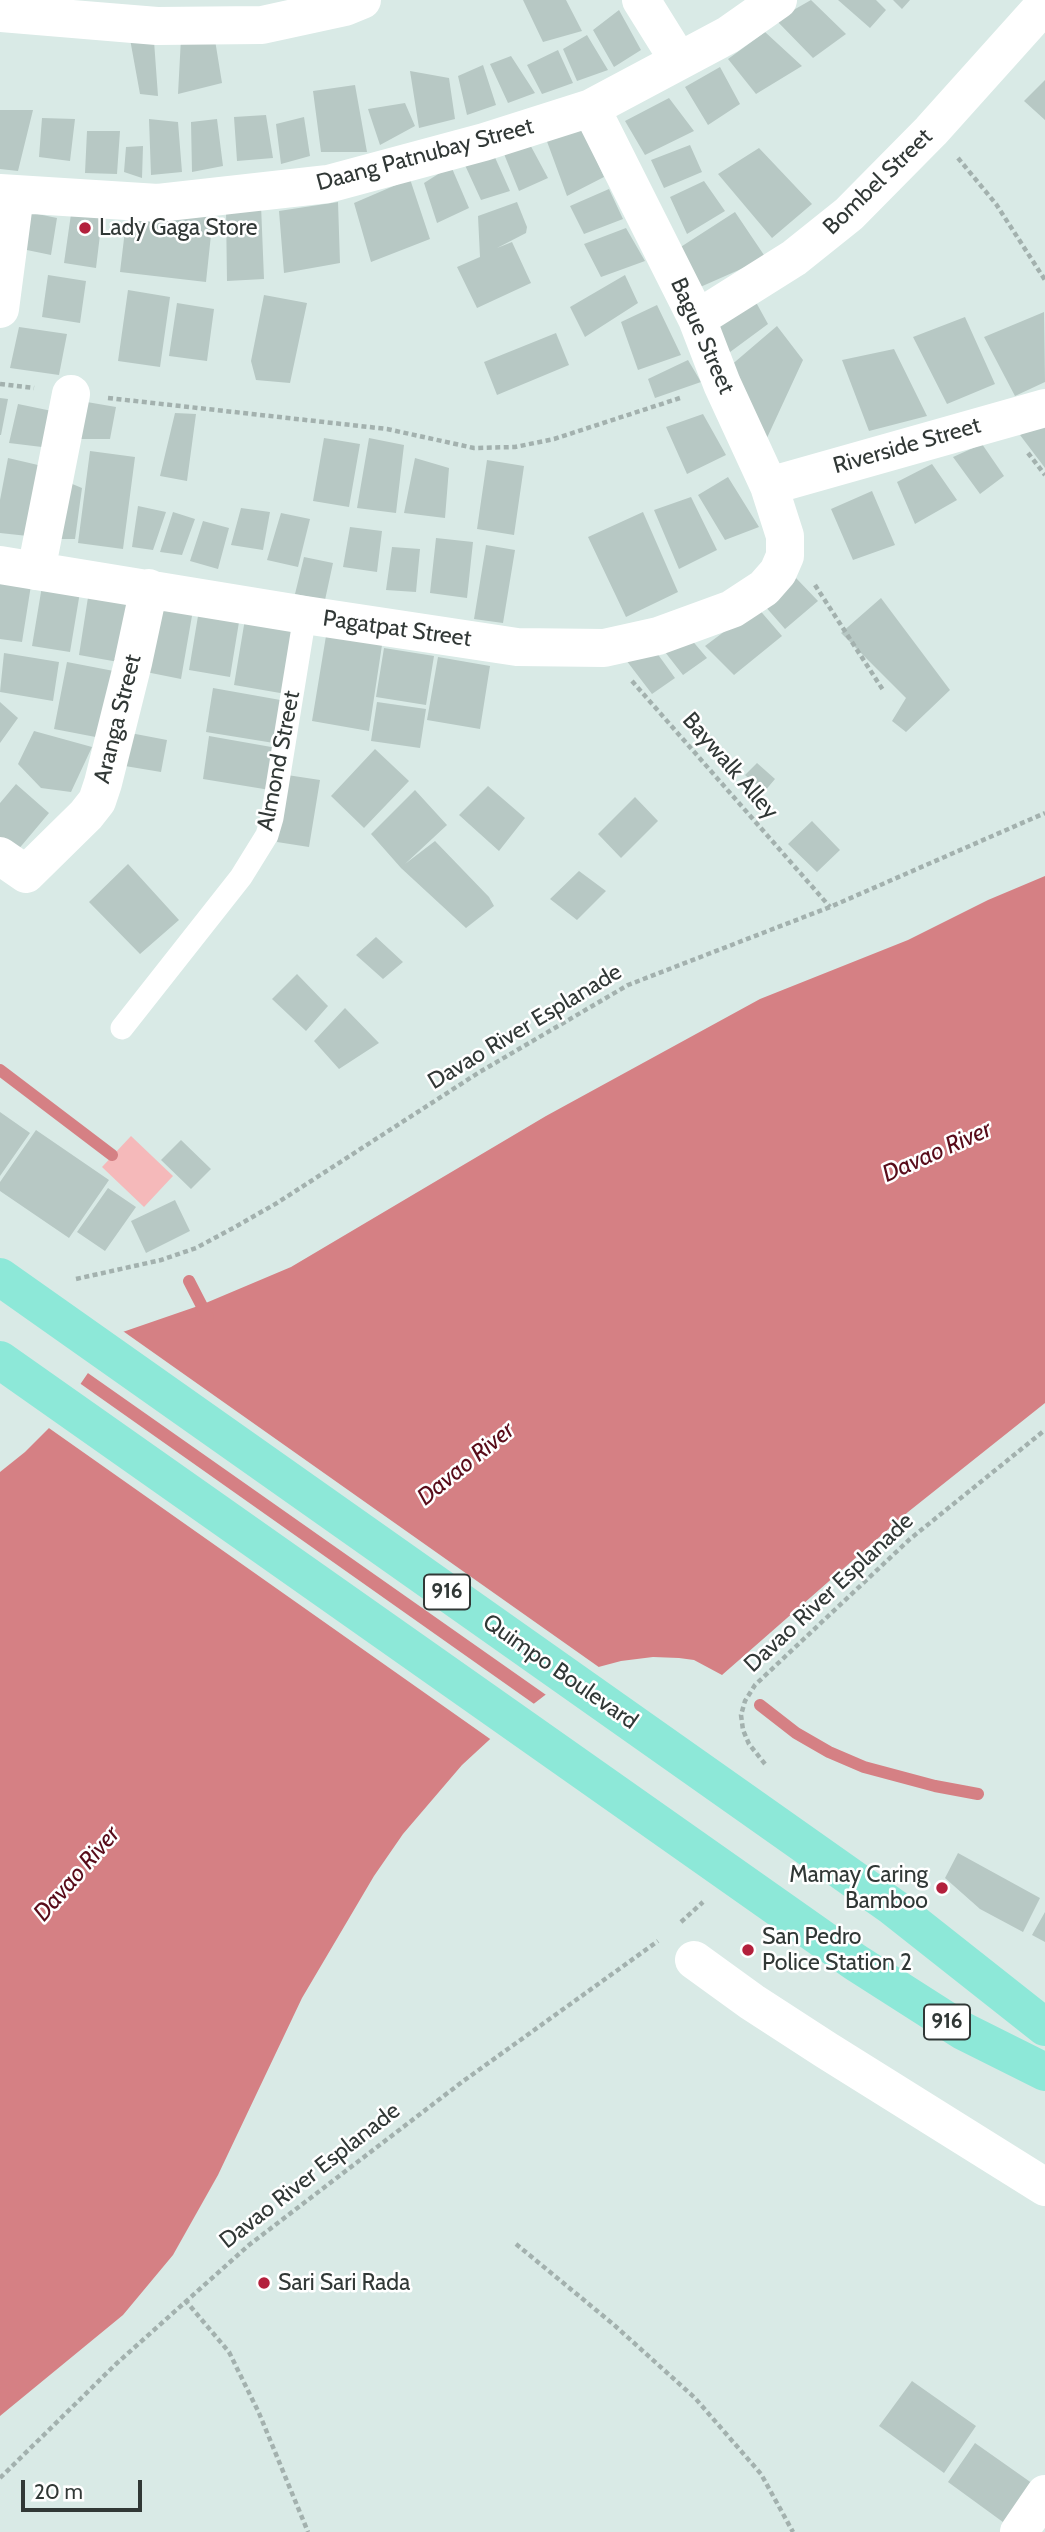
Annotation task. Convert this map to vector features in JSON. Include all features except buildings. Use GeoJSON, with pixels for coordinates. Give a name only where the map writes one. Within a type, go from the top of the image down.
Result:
{"type":"FeatureCollection","features":[{"type":"Feature","properties":{"kind":"main road","name":"Quimpo Boulevard"},"geometry":{"type":"LineString","coordinates":[[0,1277],[893,1907],[1045,2027]]}},
{"type":"Feature","properties":{"kind":"main road","name":"916"},"geometry":{"type":"LineString","coordinates":[[0,1360],[855,1962],[963,2031],[1045,2072]]}},
{"type":"Feature","properties":{"kind":"street"},"geometry":{"type":"LineString","coordinates":[[0,13],[157,26],[262,25],[345,7],[362,0]]}},
{"type":"Feature","properties":{"kind":"street"},"geometry":{"type":"LineString","coordinates":[[641,0],[678,61]]}},
{"type":"Feature","properties":{"kind":"street","name":"Daang Patnubay Street"},"geometry":{"type":"LineString","coordinates":[[7,194],[158,204],[328,184],[484,142],[591,108],[728,35],[778,0]]}},
{"type":"Feature","properties":{"kind":"street","name":"Bombel Street"},"geometry":{"type":"LineString","coordinates":[[697,319],[794,258],[849,214],[1041,15]]}},
{"type":"Feature","properties":{"kind":"street","name":"Bague Street"},"geometry":{"type":"LineString","coordinates":[[591,108],[697,319],[722,384],[769,486],[782,554]]}},
{"type":"Feature","properties":{"kind":"street"},"geometry":{"type":"LineString","coordinates":[[0,309],[7,194]]}},
{"type":"Feature","properties":{"kind":"street"},"geometry":{"type":"LineString","coordinates":[[18,568],[71,394]]}},
{"type":"Feature","properties":{"kind":"street","name":"Riverside Street"},"geometry":{"type":"LineString","coordinates":[[769,486],[1045,408]]}},
{"type":"Feature","properties":{"kind":"street","name":"Pagatpat Street"},"geometry":{"type":"LineString","coordinates":[[18,568],[517,647],[604,648],[657,636],[732,609],[764,588],[782,554]]}},
{"type":"Feature","properties":{"kind":"street","name":"Aranga Street"},"geometry":{"type":"LineString","coordinates":[[0,856],[26,874],[97,801],[133,663],[149,588]]}},
{"type":"Feature","properties":{"kind":"street"},"geometry":{"type":"LineString","coordinates":[[694,1960],[826,2050],[1045,2186]]}},
{"type":"Feature","properties":{"kind":"street"},"geometry":{"type":"LineString","coordinates":[[1019,2532],[1045,2494]]}},
{"type":"Feature","properties":{"kind":"lane","name":"Almond Street"},"geometry":{"type":"LineString","coordinates":[[122,1028],[241,877],[267,835],[305,615]]}},
{"type":"Feature","properties":{"kind":"path"},"geometry":{"type":"LineString","coordinates":[[931,131],[969,169],[996,204],[1045,280]]}},
{"type":"Feature","properties":{"kind":"path"},"geometry":{"type":"LineString","coordinates":[[0,384],[387,429],[474,448],[515,447],[554,439],[722,384]]}},
{"type":"Feature","properties":{"kind":"path"},"geometry":{"type":"LineString","coordinates":[[782,554],[883,690]]}},
{"type":"Feature","properties":{"kind":"path","name":"Baywalk Alley"},"geometry":{"type":"LineString","coordinates":[[604,648],[830,907]]}},
{"type":"Feature","properties":{"kind":"path","name":"Davao River Esplanade"},"geometry":{"type":"LineString","coordinates":[[76,1279],[161,1260],[195,1248],[277,1203],[478,1073],[585,1008],[649,976],[830,907],[1045,813]]}},
{"type":"Feature","properties":{"kind":"path","name":"Davao River Esplanade"},"geometry":{"type":"LineString","coordinates":[[768,1766],[749,1744],[743,1730],[741,1715],[755,1685],[910,1539],[1045,1430]]}},
{"type":"Feature","properties":{"kind":"path","name":"Davao River Esplanade"},"geometry":{"type":"LineString","coordinates":[[0,2478],[184,2300],[259,2237],[395,2131],[668,1934]]}},
{"type":"Feature","properties":{"kind":"path"},"geometry":{"type":"LineString","coordinates":[[516,2244],[613,2324],[695,2398],[761,2474],[793,2532]]}},
{"type":"Feature","properties":{"kind":"path"},"geometry":{"type":"LineString","coordinates":[[184,2300],[229,2352],[259,2413],[308,2532]]}},
{"type":"Feature","properties":{"kind":"shaded area"},"geometry":{"type":"Polygon","coordinates":[[[131,1136],[173,1176],[144,1207],[102,1167],[131,1136]]]}},
{"type":"Feature","properties":{"kind":"water","name":"Davao River"},"geometry":{"type":"Polygon","coordinates":[[[1045,876],[1045,1403],[908,1512],[722,1675],[694,1660],[679,1658],[653,1657],[621,1661],[591,1669],[553,1689],[501,1729],[462,1765],[403,1834],[374,1876],[302,1998],[218,2175],[173,2255],[123,2315],[0,2416],[0,1472],[53,1424],[114,1335],[201,1305],[291,1267],[546,1116],[760,999],[908,940],[988,900],[1045,876]]]}},
{"type":"Feature","properties":{"kind":"pier"},"geometry":{"type":"Polygon","coordinates":[[[120,1329],[603,1670],[549,1697],[85,1371],[111,1332],[120,1329]]]}},
{"type":"Feature","properties":{"kind":"pier"},"geometry":{"type":"Polygon","coordinates":[[[78,1382],[537,1706],[493,1741],[46,1426],[78,1382]]]}},
{"type":"Feature","properties":{"kind":"waterway"},"geometry":{"type":"LineString","coordinates":[[0,1070],[112,1155]]}},
{"type":"Feature","properties":{"kind":"waterway"},"geometry":{"type":"LineString","coordinates":[[189,1281],[208,1318]]}},
{"type":"Feature","properties":{"kind":"waterway"},"geometry":{"type":"LineString","coordinates":[[760,1705],[796,1733],[829,1752],[864,1767],[935,1786],[978,1794]]}},
{"type":"Feature","properties":{"kind":"place","name":"Lady Gaga Store"},"geometry":{"type":"Point","coordinates":[85,228]}},
{"type":"Feature","properties":{"kind":"place","name":"Mamay Caring Bamboo"},"geometry":{"type":"Point","coordinates":[942,1888]}},
{"type":"Feature","properties":{"kind":"place","name":"San Pedro Police Station 2"},"geometry":{"type":"Point","coordinates":[748,1950]}},
{"type":"Feature","properties":{"kind":"place","name":"Sari Sari Rada"},"geometry":{"type":"Point","coordinates":[264,2283]}}]}
